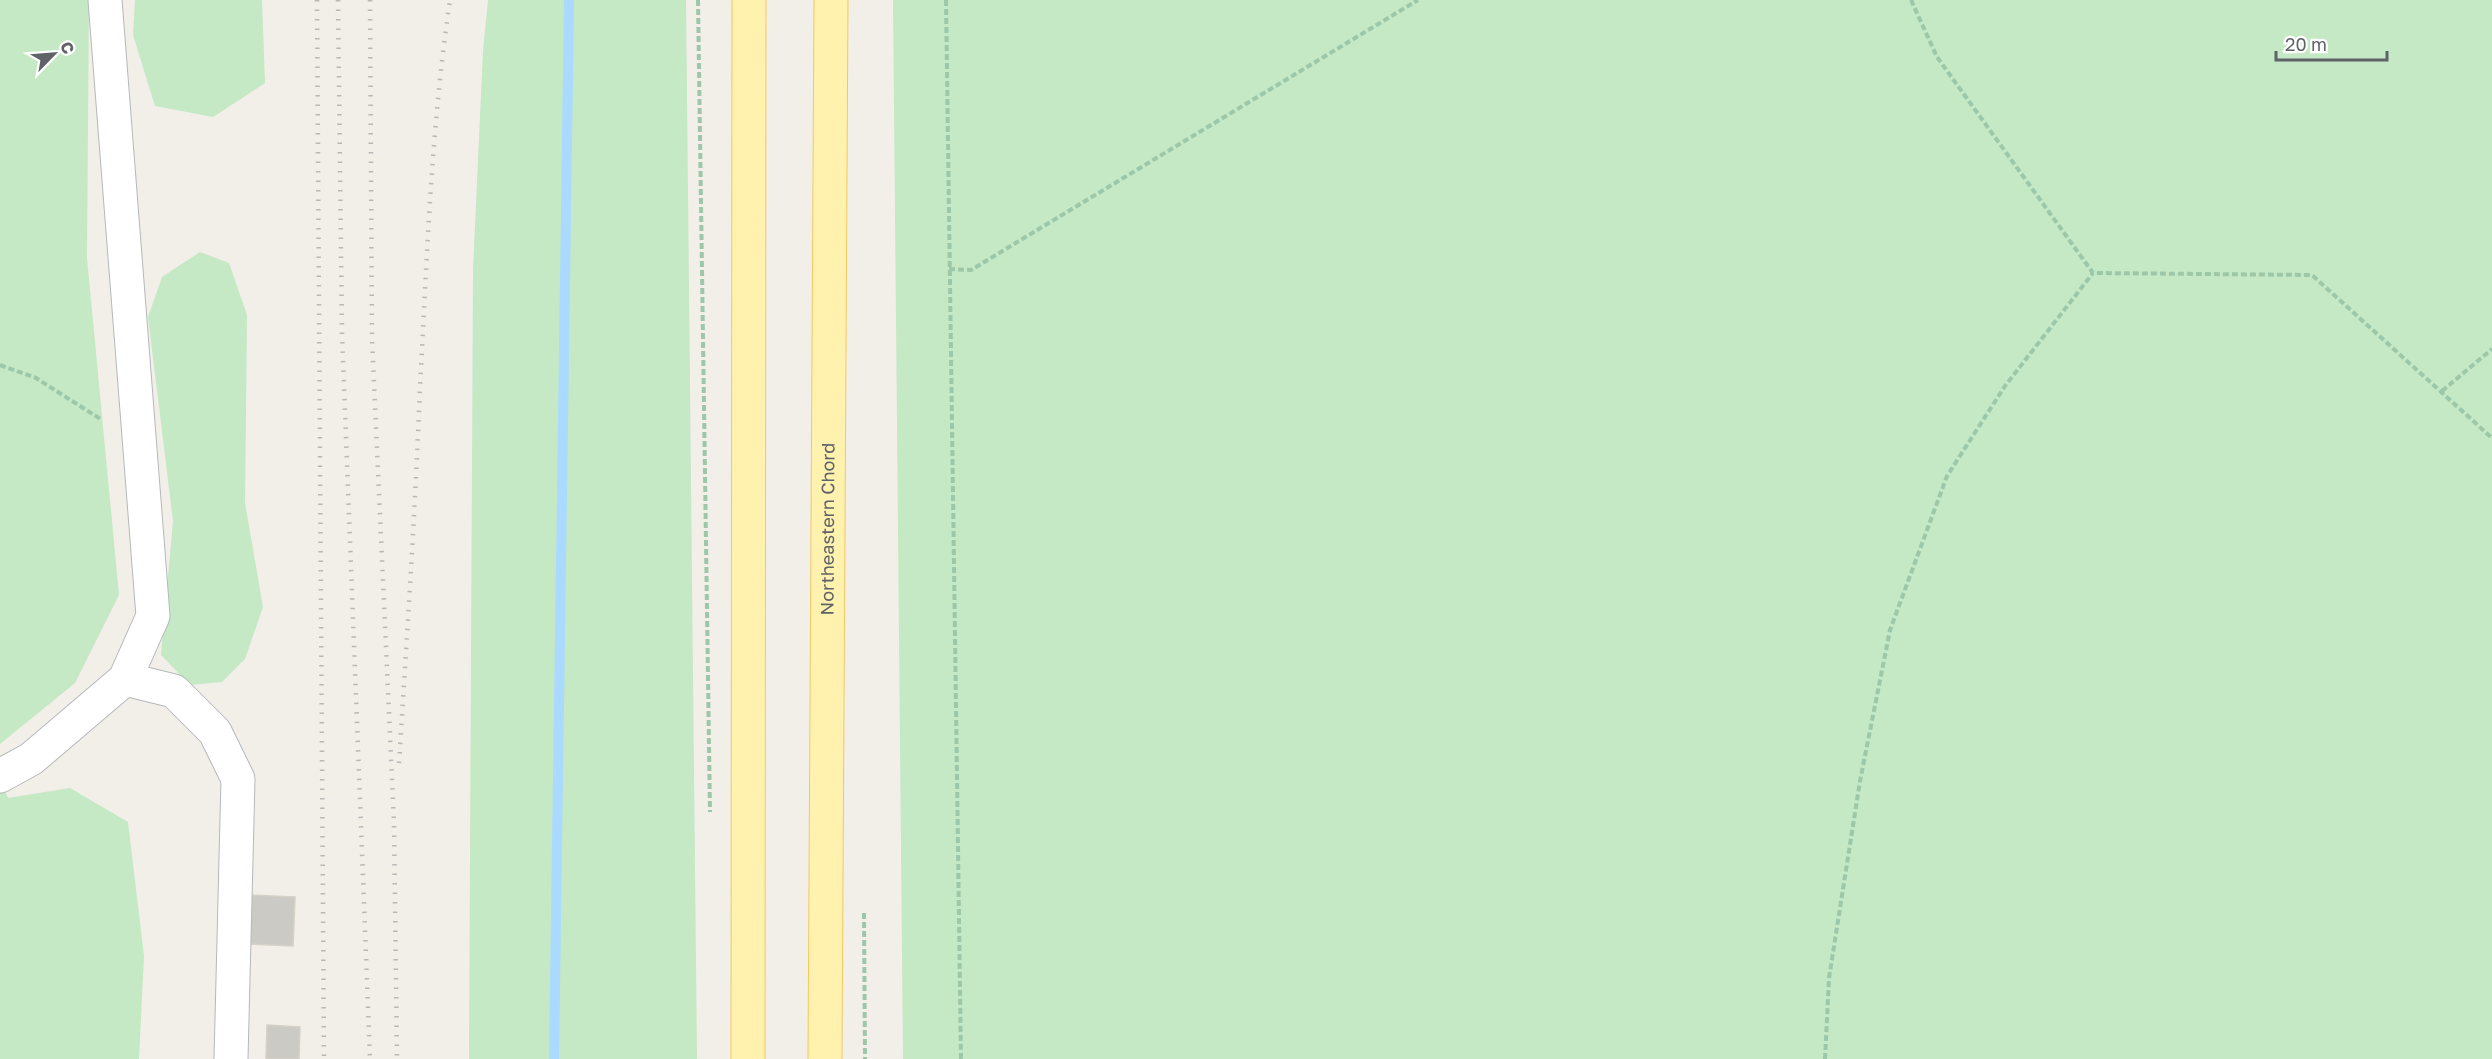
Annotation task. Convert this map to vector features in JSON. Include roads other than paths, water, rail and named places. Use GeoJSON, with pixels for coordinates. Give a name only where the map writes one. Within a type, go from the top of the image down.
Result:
{"type":"FeatureCollection","features":[{"type":"Feature","properties":{"kind":"main road"},"geometry":{"type":"LineString","coordinates":[[748,1059],[749,0]]}},
{"type":"Feature","properties":{"kind":"main road","name":"Northeastern Chord"},"geometry":{"type":"LineString","coordinates":[[825,1059],[831,0]]}},
{"type":"Feature","properties":{"kind":"lane"},"geometry":{"type":"LineString","coordinates":[[0,776],[31,759],[125,679],[153,616],[105,0]]}},
{"type":"Feature","properties":{"kind":"lane"},"geometry":{"type":"LineString","coordinates":[[125,679],[174,691],[215,732],[238,779],[231,1059]]}},
{"type":"Feature","properties":{"kind":"waterway"},"geometry":{"type":"LineString","coordinates":[[554,1059],[569,0]]}},
{"type":"Feature","properties":{"kind":"railway"},"geometry":{"type":"LineString","coordinates":[[317,0],[324,1059]]}},
{"type":"Feature","properties":{"kind":"railway"},"geometry":{"type":"LineString","coordinates":[[338,0],[342,333],[370,1059]]}},
{"type":"Feature","properties":{"kind":"railway"},"geometry":{"type":"LineString","coordinates":[[370,0],[372,339],[394,823],[397,1059]]}},
{"type":"Feature","properties":{"kind":"railway"},"geometry":{"type":"LineString","coordinates":[[399,763],[430,194],[438,96],[450,0]]}}]}
